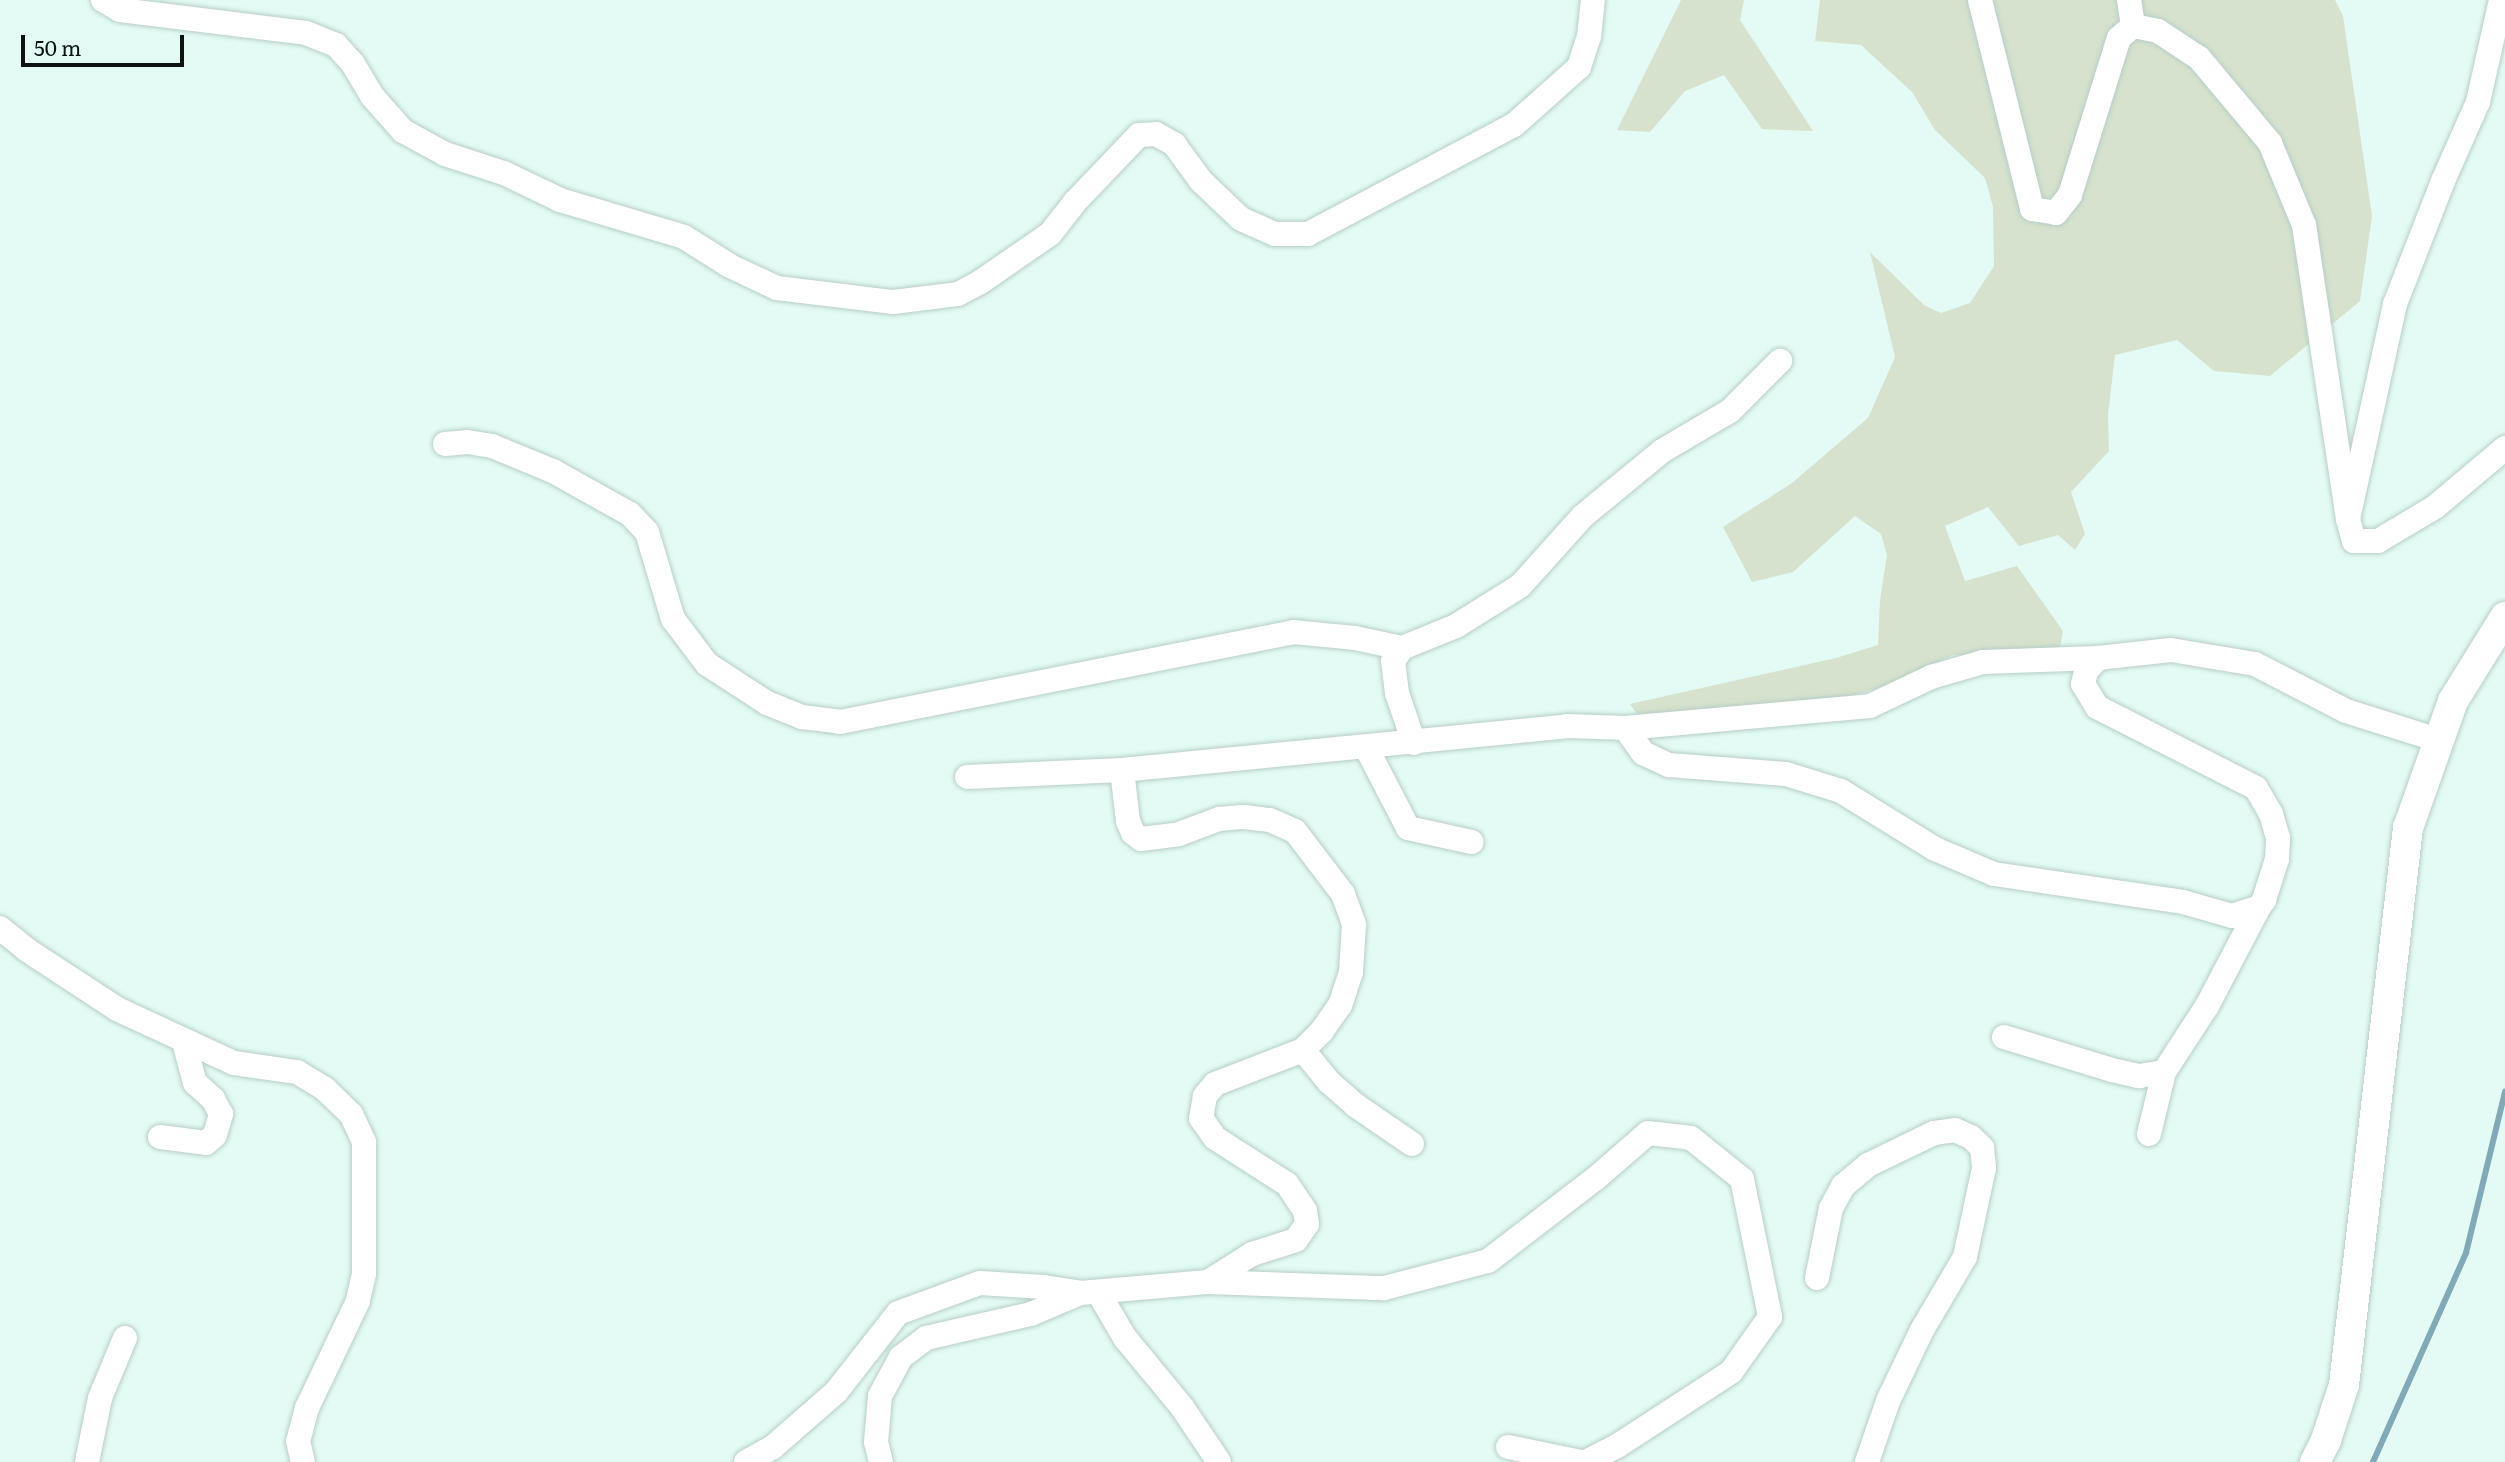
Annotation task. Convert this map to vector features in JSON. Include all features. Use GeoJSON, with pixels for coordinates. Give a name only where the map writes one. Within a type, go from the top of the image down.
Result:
{"type":"FeatureCollection","features":[{"type":"Feature","properties":{"kind":"street"},"geometry":{"type":"LineString","coordinates":[[103,0],[121,10],[306,33],[335,45],[353,64],[372,96],[403,131],[445,154],[504,173],[560,200],[684,237],[730,266],[778,288],[893,302],[958,294],[989,276],[1050,234],[1074,203],[1139,135],[1156,134],[1174,144],[1201,181],[1241,219],[1275,234],[1308,234],[1514,125],[1579,66],[1589,37],[1593,0]]}},
{"type":"Feature","properties":{"kind":"street"},"geometry":{"type":"LineString","coordinates":[[1980,0],[2032,209],[2056,213],[2070,195],[2119,38],[2133,26]]}},
{"type":"Feature","properties":{"kind":"street"},"geometry":{"type":"LineString","coordinates":[[2129,0],[2133,26]]}},
{"type":"Feature","properties":{"kind":"street"},"geometry":{"type":"LineString","coordinates":[[2348,519],[2395,304],[2443,181],[2478,102],[2501,0]]}},
{"type":"Feature","properties":{"kind":"street"},"geometry":{"type":"LineString","coordinates":[[2133,26],[2158,31],[2199,58],[2270,143],[2304,225],[2348,519],[2354,541],[2378,541],[2435,507],[2505,448]]}},
{"type":"Feature","properties":{"kind":"street"},"geometry":{"type":"LineString","coordinates":[[1414,743],[1397,693],[1393,661],[1402,648],[1456,626],[1520,586],[1583,516],[1662,452],[1730,411],[1780,361]]}},
{"type":"Feature","properties":{"kind":"street"},"geometry":{"type":"LineString","coordinates":[[445,444],[467,442],[492,446],[553,471],[630,514],[647,532],[673,619],[707,664],[767,703],[802,717],[840,722],[1293,632],[1355,638],[1402,648]]}},
{"type":"Feature","properties":{"kind":"street"},"geometry":{"type":"LineString","coordinates":[[2315,1462],[2326,1440],[2344,1384],[2408,828],[2453,701],[2505,617]]}},
{"type":"Feature","properties":{"kind":"street"},"geometry":{"type":"LineString","coordinates":[[967,777],[1122,770],[1567,726],[1625,728],[1870,706],[1931,677],[1983,662],[2098,658],[2171,650],[2255,664],[2346,711],[2438,740]]}},
{"type":"Feature","properties":{"kind":"street"},"geometry":{"type":"LineString","coordinates":[[2098,658],[2086,671],[2083,684],[2097,707],[2256,788],[2271,814],[2278,838],[2277,859],[2259,907],[2207,1006],[2164,1072],[2149,1134]]}},
{"type":"Feature","properties":{"kind":"street"},"geometry":{"type":"LineString","coordinates":[[1625,728],[1643,753],[1670,765],[1786,774],[1841,791],[1935,849],[1994,874],[2183,902],[2232,916],[2259,907]]}},
{"type":"Feature","properties":{"kind":"street"},"geometry":{"type":"LineString","coordinates":[[1366,747],[1408,828],[1471,842]]}},
{"type":"Feature","properties":{"kind":"street"},"geometry":{"type":"LineString","coordinates":[[1122,770],[1132,833],[1141,839],[1179,834],[1219,819],[1244,817],[1270,820],[1295,831],[1343,894],[1354,925],[1351,972],[1340,1005],[1303,1050],[1215,1084],[1205,1096],[1201,1118],[1215,1138],[1287,1184],[1305,1211],[1307,1224],[1296,1240],[1252,1254],[1208,1282]]}},
{"type":"Feature","properties":{"kind":"street"},"geometry":{"type":"LineString","coordinates":[[0,928],[27,950],[117,1009],[234,1063],[297,1072],[325,1089],[351,1114],[364,1142],[364,1274],[358,1301],[307,1408],[298,1441],[303,1462]]}},
{"type":"Feature","properties":{"kind":"street"},"geometry":{"type":"LineString","coordinates":[[2004,1037],[2112,1070],[2140,1076],[2164,1072]]}},
{"type":"Feature","properties":{"kind":"street"},"geometry":{"type":"LineString","coordinates":[[160,1137],[205,1143],[215,1135],[221,1114],[213,1099],[195,1083],[184,1042]]}},
{"type":"Feature","properties":{"kind":"street"},"geometry":{"type":"LineString","coordinates":[[1303,1050],[1329,1082],[1355,1105],[1412,1144]]}},
{"type":"Feature","properties":{"kind":"street"},"geometry":{"type":"LineString","coordinates":[[1817,1278],[1831,1208],[1843,1186],[1868,1165],[1934,1133],[1955,1130],[1971,1137],[1982,1148],[1984,1168],[1965,1257],[1922,1330],[1899,1377],[1867,1462]]}},
{"type":"Feature","properties":{"kind":"street"},"geometry":{"type":"LineString","coordinates":[[746,1462],[773,1447],[836,1392],[898,1313],[980,1283],[1089,1292],[1208,1282],[1384,1287],[1488,1261],[1595,1179],[1648,1133],[1691,1138],[1742,1179],[1770,1317],[1731,1372],[1617,1446],[1583,1462],[1508,1447]]}},
{"type":"Feature","properties":{"kind":"street"},"geometry":{"type":"LineString","coordinates":[[881,1462],[876,1442],[880,1396],[901,1357],[926,1338],[1031,1314],[1089,1292]]}},
{"type":"Feature","properties":{"kind":"street"},"geometry":{"type":"LineString","coordinates":[[1089,1292],[1182,1407],[1219,1462]]}},
{"type":"Feature","properties":{"kind":"street"},"geometry":{"type":"LineString","coordinates":[[87,1462],[100,1398],[125,1338]]}},
{"type":"Feature","properties":{"kind":"green space"},"geometry":{"type":"Polygon","coordinates":[[[1681,0],[1744,0],[1740,20],[1813,131],[1762,129],[1724,75],[1685,91],[1650,132],[1617,130],[1681,0]]]}},
{"type":"Feature","properties":{"kind":"green space"},"geometry":{"type":"Polygon","coordinates":[[[1820,0],[2335,0],[2343,16],[2372,216],[2360,301],[2270,376],[2214,371],[2177,340],[2115,355],[2108,415],[2109,451],[2071,492],[2085,534],[2075,550],[2058,535],[2019,546],[1988,507],[1945,526],[1965,581],[2017,566],[2063,631],[2059,652],[1953,655],[1890,685],[1814,706],[1637,714],[1630,704],[1836,658],[1878,645],[1880,600],[1887,555],[1881,534],[1855,516],[1793,572],[1752,582],[1723,527],[1792,483],[1868,418],[1895,357],[1870,252],[1924,305],[1941,313],[1970,303],[1994,266],[1993,207],[1985,178],[1935,130],[1912,92],[1861,45],[1815,41],[1820,0]]]}},
{"type":"Feature","properties":{"kind":"waterway"},"geometry":{"type":"LineString","coordinates":[[2373,1462],[2466,1253],[2505,1092]]}}]}
